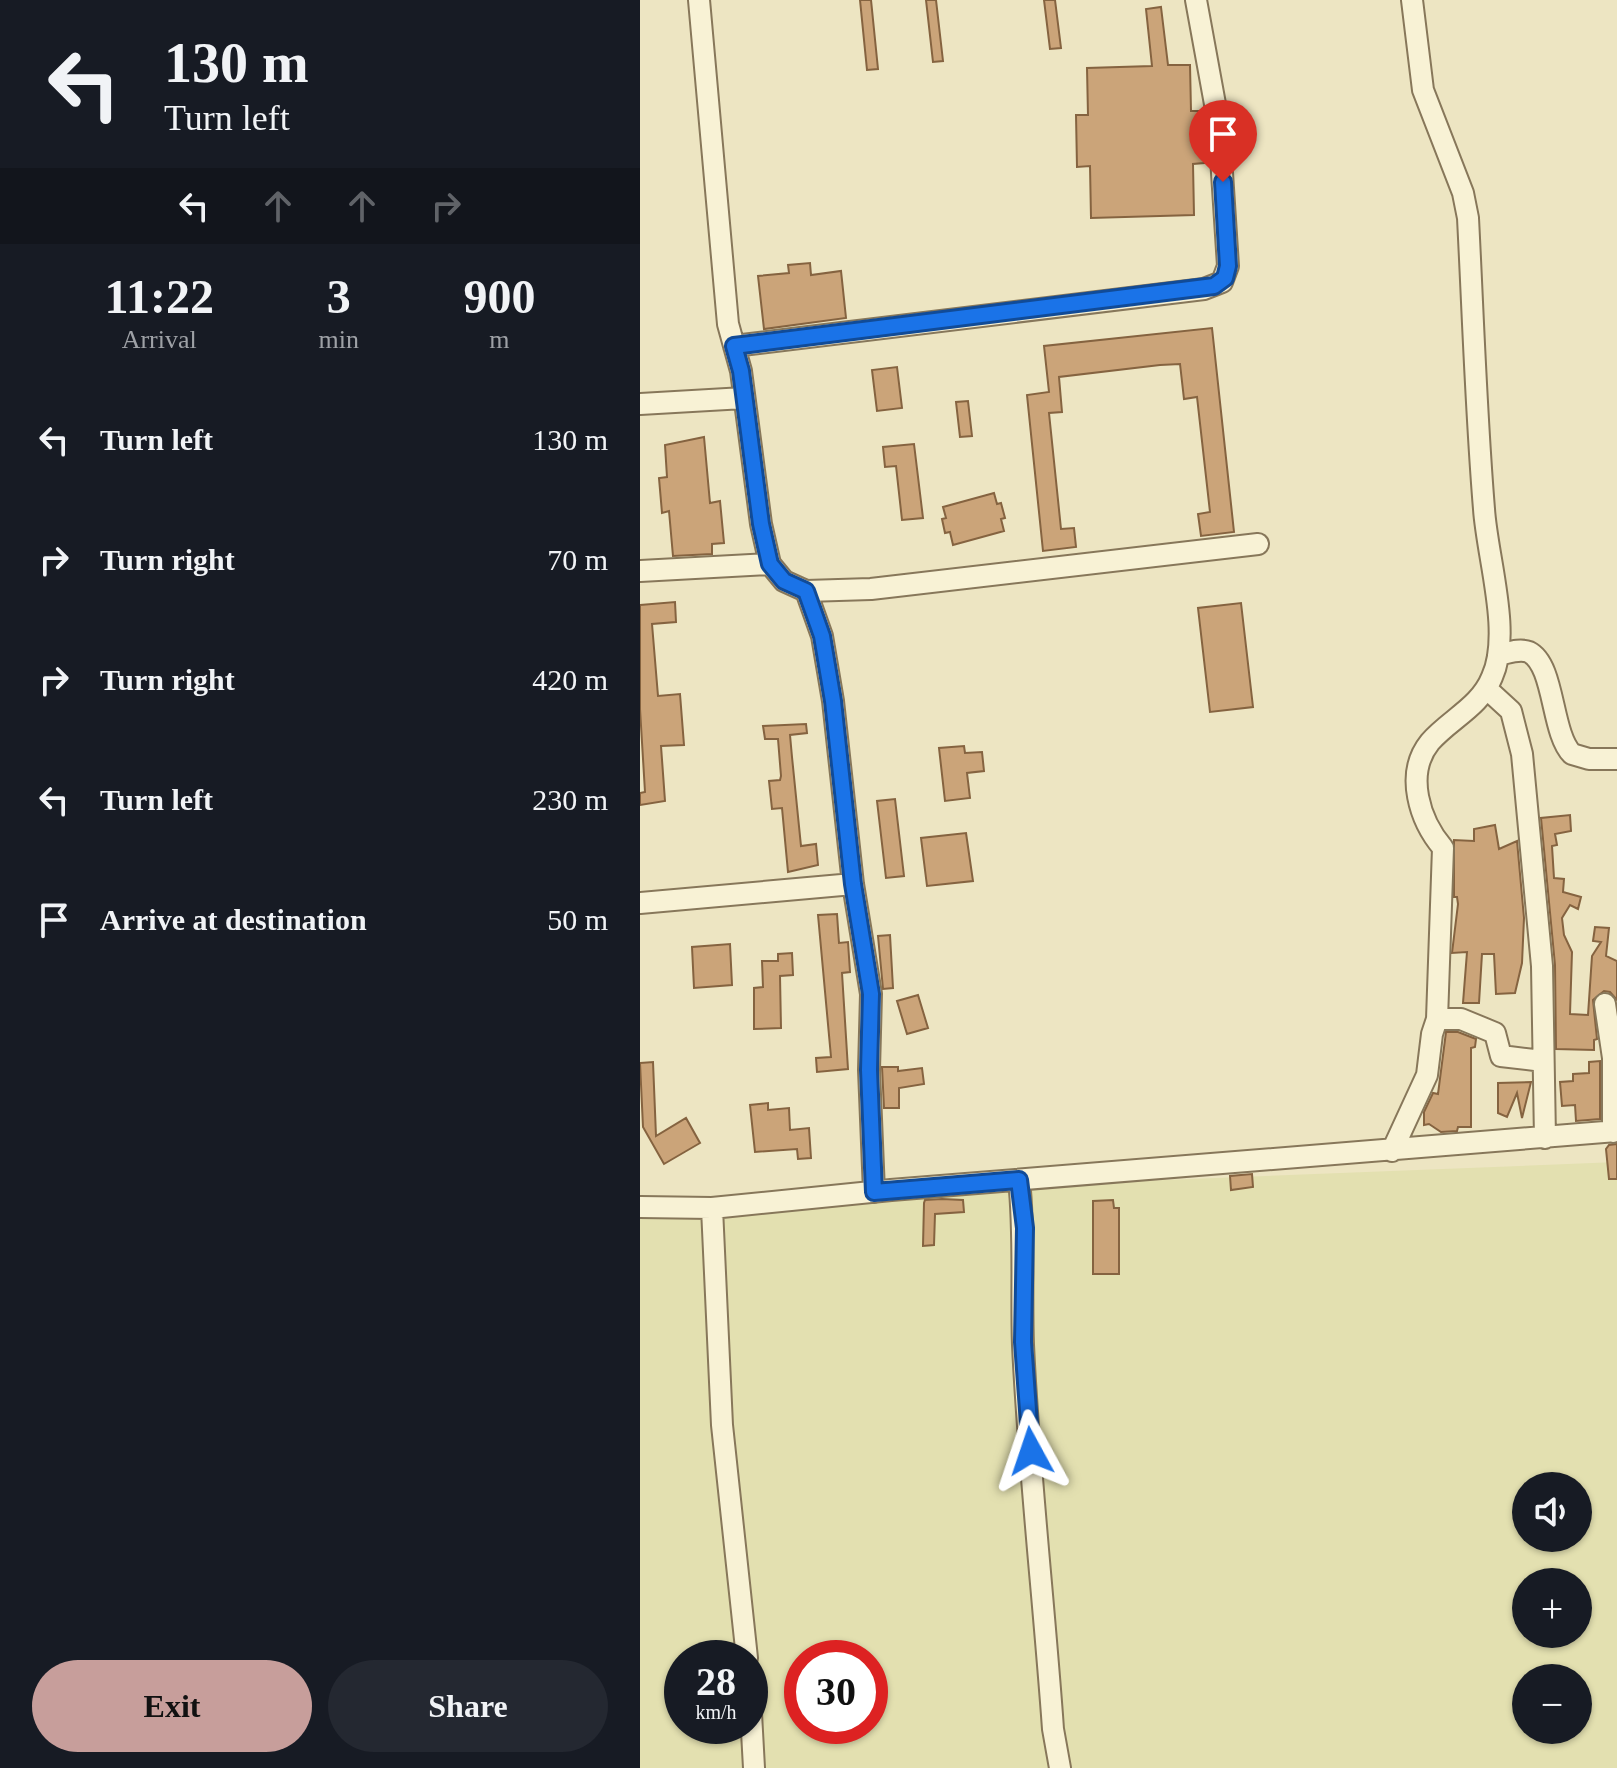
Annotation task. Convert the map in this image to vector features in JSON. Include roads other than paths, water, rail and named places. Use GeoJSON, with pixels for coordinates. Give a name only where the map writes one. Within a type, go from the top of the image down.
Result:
{"type":"FeatureCollection","features":[{"type":"Feature","properties":{"kind":"street"},"geometry":{"type":"LineString","coordinates":[[699,0],[728,324],[744,398],[761,524],[770,564],[784,581],[806,591],[871,589],[1258,544]]}},
{"type":"Feature","properties":{"kind":"street"},"geometry":{"type":"LineString","coordinates":[[734,346],[1204,289],[1222,282],[1228,266],[1219,126],[1196,0]]}},
{"type":"Feature","properties":{"kind":"street"},"geometry":{"type":"LineString","coordinates":[[1392,1151],[1427,1075],[1437,1019],[1443,848],[1429,832],[1419,804],[1417,782],[1429,743],[1464,714],[1487,689],[1498,655],[1499,628],[1484,511],[1468,218],[1463,193],[1423,90],[1412,0]]}},
{"type":"Feature","properties":{"kind":"street"},"geometry":{"type":"LineString","coordinates":[[640,404],[744,398]]}},
{"type":"Feature","properties":{"kind":"street"},"geometry":{"type":"LineString","coordinates":[[640,571],[770,564]]}},
{"type":"Feature","properties":{"kind":"street"},"geometry":{"type":"LineString","coordinates":[[806,591],[822,636],[833,701],[853,884],[871,994],[869,1070],[874,1192]]}},
{"type":"Feature","properties":{"kind":"street"},"geometry":{"type":"LineString","coordinates":[[1498,655],[1516,650],[1529,652],[1539,662],[1563,738],[1572,754],[1589,759],[1617,759]]}},
{"type":"Feature","properties":{"kind":"street"},"geometry":{"type":"LineString","coordinates":[[1487,689],[1511,711],[1522,754],[1542,966],[1545,1138]]}},
{"type":"Feature","properties":{"kind":"street"},"geometry":{"type":"LineString","coordinates":[[640,903],[853,884]]}},
{"type":"Feature","properties":{"kind":"street"},"geometry":{"type":"LineString","coordinates":[[640,1207],[712,1208],[1615,1132],[1613,1058],[1605,1004]]}},
{"type":"Feature","properties":{"kind":"street"},"geometry":{"type":"LineString","coordinates":[[1437,1019],[1461,1019],[1495,1033],[1501,1056],[1543,1061]]}},
{"type":"Feature","properties":{"kind":"street"},"geometry":{"type":"LineString","coordinates":[[1019,1180],[1025,1228],[1022,1310],[1026,1398],[1053,1729],[1060,1768]]}},
{"type":"Feature","properties":{"kind":"street"},"geometry":{"type":"LineString","coordinates":[[712,1208],[722,1425],[745,1640]]}},
{"type":"Feature","properties":{"kind":"street"},"geometry":{"type":"LineString","coordinates":[[753,1744],[754,1768]]}}]}
